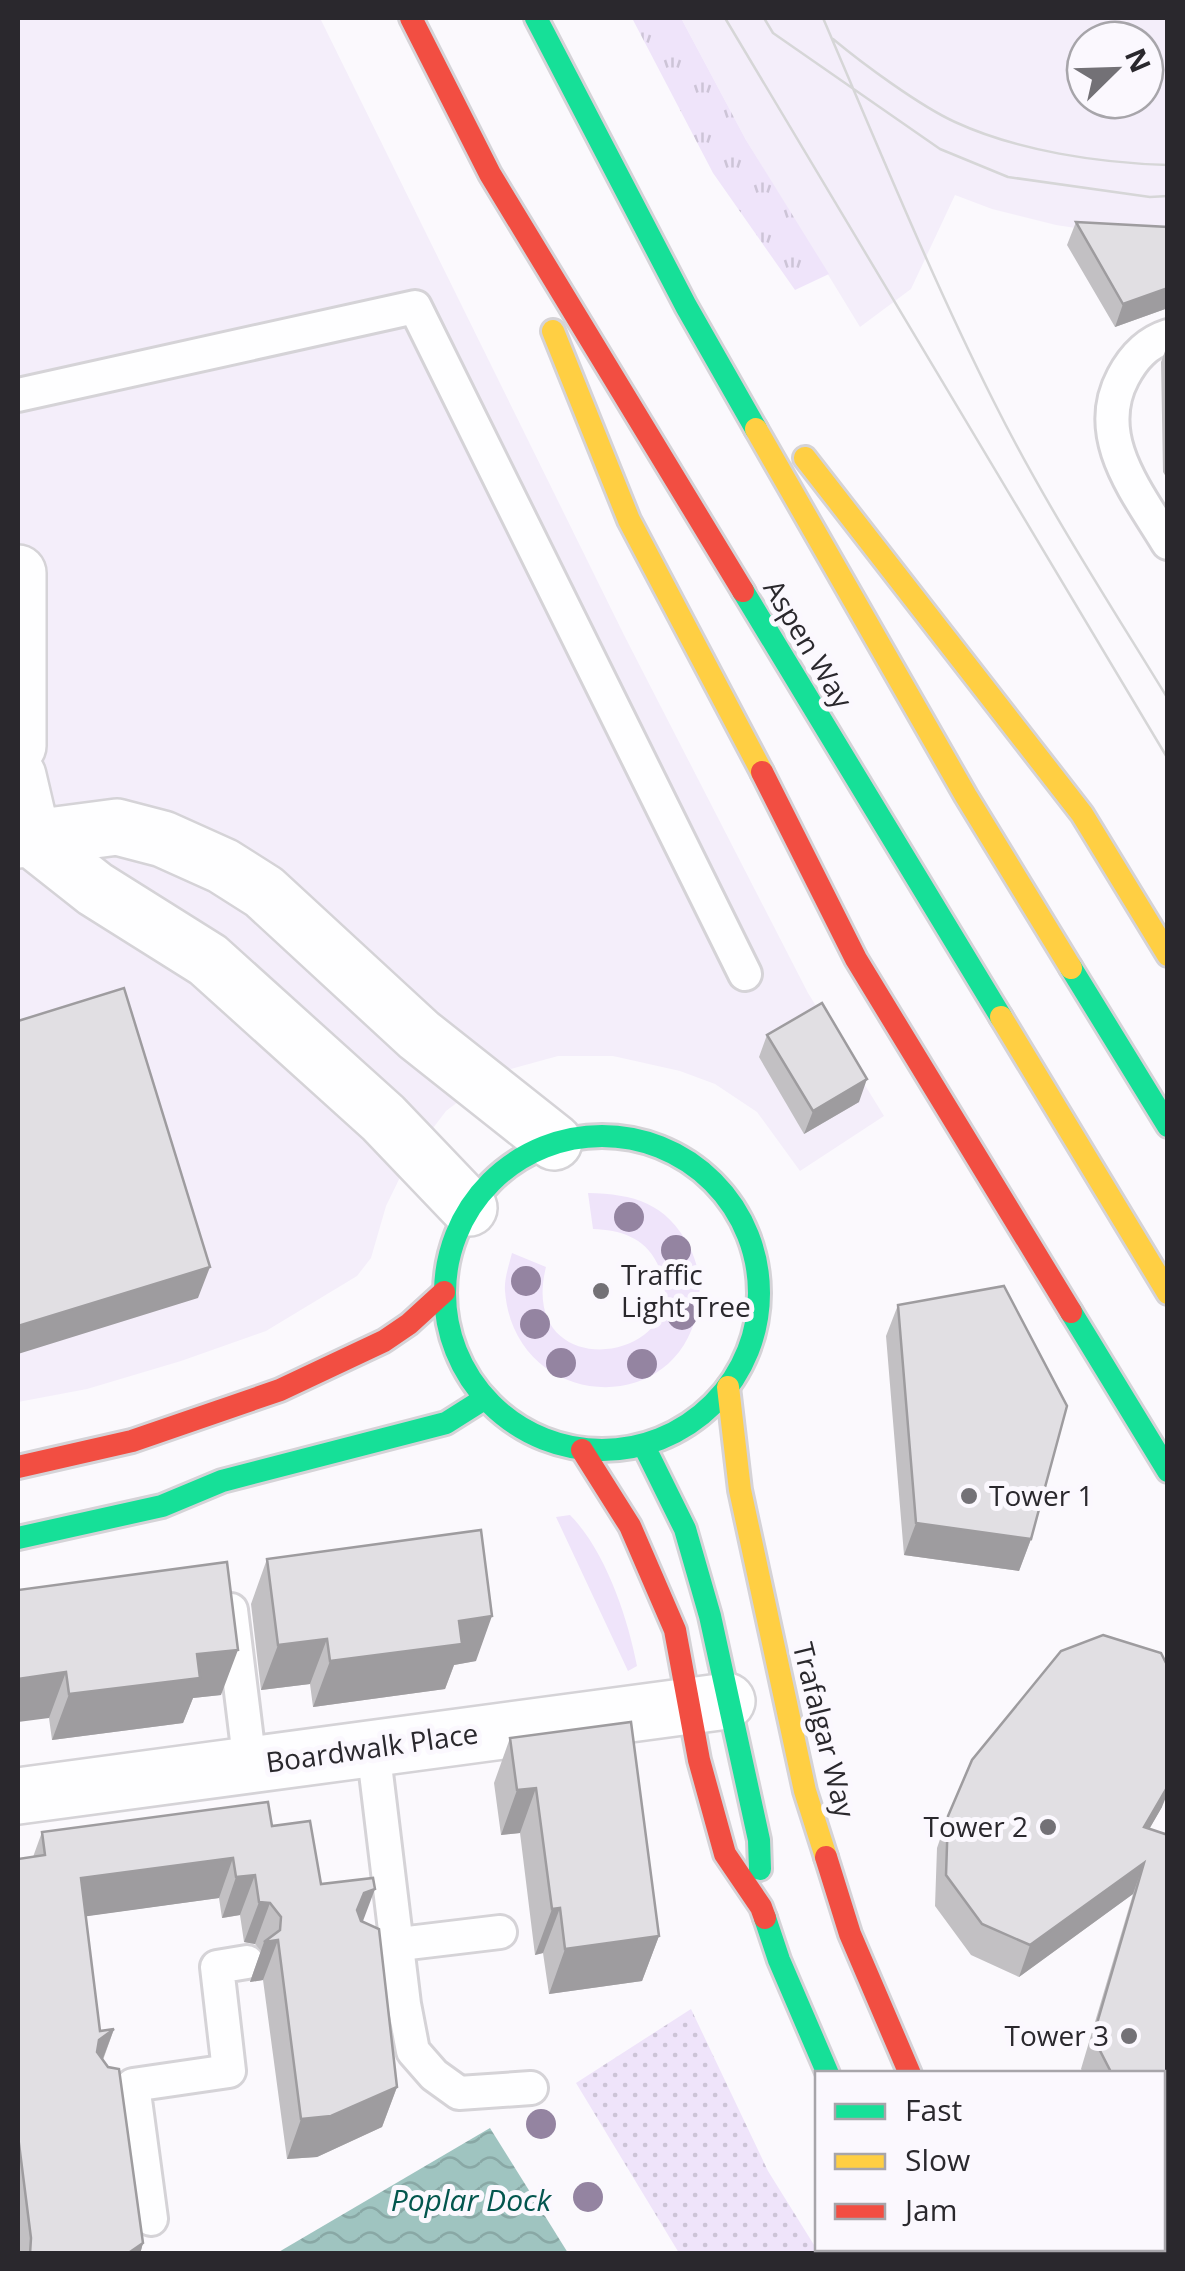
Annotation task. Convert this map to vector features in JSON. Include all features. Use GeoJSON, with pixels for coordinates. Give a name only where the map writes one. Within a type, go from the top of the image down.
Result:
{"type":"FeatureCollection","features":[{"type":"Feature","properties":{"kind":"main road","name":"Aspen Way"},"geometry":{"type":"LineString","coordinates":[[410,18],[490,174],[1168,1293]]}},
{"type":"Feature","properties":{"kind":"main road"},"geometry":{"type":"LineString","coordinates":[[536,18],[686,306],[966,796],[1168,1126]]}},
{"type":"Feature","properties":{"kind":"main road"},"geometry":{"type":"LineString","coordinates":[[490,174],[629,520],[742,732],[856,959],[1168,1471]]}},
{"type":"Feature","properties":{"kind":"main road"},"geometry":{"type":"LineString","coordinates":[[686,306],[1082,814],[1168,954]]}},
{"type":"Feature","properties":{"kind":"main road"},"geometry":{"type":"LineString","coordinates":[[592,1136],[631,1138],[669,1150],[701,1171],[728,1198],[748,1234],[758,1273],[758,1313],[748,1352],[728,1387],[705,1413],[676,1433],[644,1446],[613,1452],[555,1444],[504,1418],[484,1398],[454,1349],[444,1292],[450,1248],[469,1208],[506,1168],[554,1142],[592,1136]]}},
{"type":"Feature","properties":{"kind":"main road"},"geometry":{"type":"LineString","coordinates":[[18,1467],[111,1447],[269,1396],[404,1329],[444,1292]]}},
{"type":"Feature","properties":{"kind":"main road","name":"Trafalgar Way"},"geometry":{"type":"LineString","coordinates":[[728,1387],[740,1490],[805,1791],[850,1934],[909,2071]]}},
{"type":"Feature","properties":{"kind":"main road"},"geometry":{"type":"LineString","coordinates":[[18,1538],[162,1506],[222,1481],[446,1423],[484,1398]]}},
{"type":"Feature","properties":{"kind":"main road"},"geometry":{"type":"LineString","coordinates":[[644,1446],[685,1529],[710,1616],[708,1704],[699,1760],[724,1854],[762,1907]]}},
{"type":"Feature","properties":{"kind":"main road"},"geometry":{"type":"LineString","coordinates":[[582,1450],[630,1526],[708,1704],[759,1840],[762,1907],[779,1960],[827,2071]]}},
{"type":"Feature","properties":{"kind":"street"},"geometry":{"type":"LineString","coordinates":[[18,573],[18,746]]}},
{"type":"Feature","properties":{"kind":"street"},"geometry":{"type":"LineString","coordinates":[[18,776],[25,840],[208,960],[383,1118],[469,1208]]}},
{"type":"Feature","properties":{"kind":"street"},"geometry":{"type":"LineString","coordinates":[[25,840],[117,826],[163,839],[223,866],[264,892],[419,1034],[554,1142]]}},
{"type":"Feature","properties":{"kind":"street","name":"Boardwalk Place"},"geometry":{"type":"LineString","coordinates":[[18,1796],[708,1704]]}},
{"type":"Feature","properties":{"kind":"lane"},"geometry":{"type":"LineString","coordinates":[[18,396],[415,307],[745,974]]}},
{"type":"Feature","properties":{"kind":"lane"},"geometry":{"type":"LineString","coordinates":[[1168,336],[1154,341],[1131,362],[1116,391],[1112,420],[1117,458],[1168,543]]}},
{"type":"Feature","properties":{"kind":"lane"},"geometry":{"type":"LineString","coordinates":[[228,1584],[250,1765]]}},
{"type":"Feature","properties":{"kind":"lane"},"geometry":{"type":"LineString","coordinates":[[373,1748],[413,2051],[434,2075],[459,2093],[531,2088]]}},
{"type":"Feature","properties":{"kind":"lane"},"geometry":{"type":"LineString","coordinates":[[362,1949],[500,1932]]}},
{"type":"Feature","properties":{"kind":"lane"},"geometry":{"type":"LineString","coordinates":[[150,2218],[117,2087],[229,2070],[216,1967],[247,1962]]}},
{"type":"Feature","properties":{"kind":"shaded area"},"geometry":{"type":"Polygon","coordinates":[[[18,18],[320,18],[624,635],[808,993],[884,1116],[800,1171],[757,1112],[715,1084],[680,1071],[613,1056],[558,1056],[496,1073],[446,1111],[408,1161],[386,1206],[371,1258],[357,1276],[266,1331],[87,1389],[18,1402],[18,18]]]}},
{"type":"Feature","properties":{"kind":"shaded area"},"geometry":{"type":"Polygon","coordinates":[[[681,18],[1167,18],[1167,236],[1121,235],[1056,225],[955,195],[911,289],[860,327],[746,140],[681,18]]]}},
{"type":"Feature","properties":{"kind":"green space"},"geometry":{"type":"Polygon","coordinates":[[[632,18],[681,18],[746,140],[829,274],[795,290],[713,173],[632,18]]]}},
{"type":"Feature","properties":{"kind":"green space"},"geometry":{"type":"Polygon","coordinates":[[[588,1193],[634,1199],[659,1211],[680,1231],[698,1270],[697,1312],[682,1347],[658,1372],[628,1385],[595,1387],[563,1378],[535,1359],[515,1330],[505,1291],[512,1253],[546,1267],[544,1307],[557,1333],[580,1347],[608,1349],[635,1341],[656,1323],[665,1297],[657,1263],[638,1241],[613,1231],[593,1229],[588,1193]]]}},
{"type":"Feature","properties":{"kind":"green space"},"geometry":{"type":"Polygon","coordinates":[[[570,1515],[594,1547],[621,1606],[637,1666],[628,1671],[556,1517],[570,1515]]]}},
{"type":"Feature","properties":{"kind":"green space"},"geometry":{"type":"Polygon","coordinates":[[[691,2009],[768,2171],[819,2253],[679,2253],[576,2083],[691,2009]]]}},
{"type":"Feature","properties":{"kind":"water","name":"Poplar Dock"},"geometry":{"type":"Polygon","coordinates":[[[490,2128],[568,2253],[277,2253],[490,2128]]]}},
{"type":"Feature","properties":{"kind":"building"},"geometry":{"type":"Polygon","coordinates":[[[1076,222],[1168,227],[1168,288],[1123,304],[1076,222]]]}},
{"type":"Feature","properties":{"kind":"building"},"geometry":{"type":"Polygon","coordinates":[[[124,988],[210,1267],[18,1326],[18,1021],[124,988]]]}},
{"type":"Feature","properties":{"kind":"building"},"geometry":{"type":"Polygon","coordinates":[[[822,1003],[867,1079],[813,1111],[767,1035],[822,1003]]]}},
{"type":"Feature","properties":{"kind":"building","name":"Tower 1"},"geometry":{"type":"Polygon","coordinates":[[[1004,1286],[1067,1406],[1031,1539],[916,1523],[898,1305],[1004,1286]]]}},
{"type":"Feature","properties":{"kind":"building"},"geometry":{"type":"Polygon","coordinates":[[[481,1530],[492,1616],[459,1621],[462,1644],[330,1661],[327,1639],[278,1645],[267,1559],[481,1530]]]}},
{"type":"Feature","properties":{"kind":"building"},"geometry":{"type":"Polygon","coordinates":[[[227,1562],[238,1650],[197,1654],[200,1678],[69,1694],[66,1672],[18,1679],[18,1590],[227,1562]]]}},
{"type":"Feature","properties":{"kind":"building","name":"Tower 2"},"geometry":{"type":"Polygon","coordinates":[[[1103,1635],[1161,1653],[1168,1667],[1168,1786],[1144,1827],[1168,1835],[1168,2117],[1165,2071],[1110,2071],[1093,2037],[1144,1863],[1030,1945],[982,1924],[946,1875],[948,1816],[972,1760],[1061,1651],[1103,1635]]]}},
{"type":"Feature","properties":{"kind":"building"},"geometry":{"type":"Polygon","coordinates":[[[631,1722],[659,1936],[565,1949],[560,1908],[552,1909],[536,1788],[517,1790],[510,1738],[631,1722]]]}},
{"type":"Feature","properties":{"kind":"building"},"geometry":{"type":"Polygon","coordinates":[[[268,1802],[272,1826],[310,1821],[321,1884],[373,1878],[375,1889],[364,1893],[357,1910],[361,1921],[379,1929],[397,2087],[331,2116],[301,2119],[278,1940],[264,1942],[280,1930],[281,1917],[270,1903],[259,1902],[255,1875],[236,1877],[233,1858],[81,1878],[100,2031],[114,2029],[99,2040],[97,2052],[108,2067],[119,2069],[143,2243],[127,2254],[30,2254],[18,2136],[18,1859],[45,1855],[42,1832],[268,1802]]]}},
{"type":"Feature","properties":{"kind":"tram line"},"geometry":{"type":"LineString","coordinates":[[725,18],[1168,759]]}},
{"type":"Feature","properties":{"kind":"tram line"},"geometry":{"type":"LineString","coordinates":[[764,18],[773,33],[940,149],[1008,177],[1150,197],[1168,196]]}},
{"type":"Feature","properties":{"kind":"tram line"},"geometry":{"type":"LineString","coordinates":[[823,18],[927,259],[994,402],[1056,515],[1168,699]]}},
{"type":"Feature","properties":{"kind":"tram line"},"geometry":{"type":"LineString","coordinates":[[833,39],[925,106],[979,132],[1059,154],[1168,165]]}},
{"type":"Feature","properties":{"kind":"traffic: fast"},"geometry":{"type":"LineString","coordinates":[[536,18],[686,306],[756,429]]}},
{"type":"Feature","properties":{"kind":"traffic: fast"},"geometry":{"type":"LineString","coordinates":[[743,591],[1001,1017]]}},
{"type":"Feature","properties":{"kind":"traffic: fast"},"geometry":{"type":"LineString","coordinates":[[1071,968],[1168,1126]]}},
{"type":"Feature","properties":{"kind":"traffic: fast"},"geometry":{"type":"LineString","coordinates":[[602,1136],[633,1139],[662,1148],[689,1162],[713,1182],[733,1206],[747,1233],[756,1262],[759,1293],[756,1324],[747,1353],[733,1380],[713,1404],[689,1424],[662,1438],[633,1447],[602,1450],[571,1447],[542,1438],[515,1424],[491,1404],[471,1380],[457,1353],[448,1324],[445,1293],[448,1262],[457,1233],[471,1206],[491,1182],[515,1162],[542,1148],[571,1139],[602,1136]]}},
{"type":"Feature","properties":{"kind":"traffic: fast"},"geometry":{"type":"LineString","coordinates":[[1071,1312],[1168,1471]]}},
{"type":"Feature","properties":{"kind":"traffic: fast"},"geometry":{"type":"LineString","coordinates":[[18,1538],[162,1506],[222,1481],[446,1423],[484,1399]]}},
{"type":"Feature","properties":{"kind":"traffic: fast"},"geometry":{"type":"LineString","coordinates":[[644,1446],[685,1529],[710,1616],[759,1840],[760,1869]]}},
{"type":"Feature","properties":{"kind":"traffic: fast"},"geometry":{"type":"LineString","coordinates":[[765,1918],[827,2071]]}},
{"type":"Feature","properties":{"kind":"traffic: slow"},"geometry":{"type":"LineString","coordinates":[[553,331],[629,520],[762,772]]}},
{"type":"Feature","properties":{"kind":"traffic: slow"},"geometry":{"type":"LineString","coordinates":[[756,429],[966,796],[1071,968]]}},
{"type":"Feature","properties":{"kind":"traffic: slow"},"geometry":{"type":"LineString","coordinates":[[805,458],[1082,814],[1168,955]]}},
{"type":"Feature","properties":{"kind":"traffic: slow"},"geometry":{"type":"LineString","coordinates":[[1001,1017],[1168,1293]]}},
{"type":"Feature","properties":{"kind":"traffic: slow"},"geometry":{"type":"LineString","coordinates":[[728,1387],[740,1490],[805,1791],[826,1857]]}},
{"type":"Feature","properties":{"kind":"traffic: jam"},"geometry":{"type":"LineString","coordinates":[[411,18],[490,174],[743,591]]}},
{"type":"Feature","properties":{"kind":"traffic: jam"},"geometry":{"type":"LineString","coordinates":[[762,772],[856,959],[1071,1312]]}},
{"type":"Feature","properties":{"kind":"traffic: jam"},"geometry":{"type":"LineString","coordinates":[[18,1467],[132,1441],[280,1390],[384,1341],[444,1292]]}},
{"type":"Feature","properties":{"kind":"traffic: jam"},"geometry":{"type":"LineString","coordinates":[[582,1450],[630,1526],[675,1630],[699,1760],[725,1854],[765,1918]]}},
{"type":"Feature","properties":{"kind":"traffic: jam"},"geometry":{"type":"LineString","coordinates":[[826,1857],[850,1934],[909,2071]]}},
{"type":"Feature","properties":{"kind":"traffic: jam"},"geometry":{"type":"LineString","coordinates":[[944,2251],[947,2254]]}},
{"type":"Feature","properties":{"kind":"traffic: jam"},"geometry":{"type":"LineString","coordinates":[[1116,2251],[1132,2254]]}},
{"type":"Feature","properties":{"kind":"place","name":"Traffic Light Tree"},"geometry":{"type":"Point","coordinates":[601,1291]}},
{"type":"Feature","properties":{"kind":"place","name":"Tower 1"},"geometry":{"type":"Point","coordinates":[969,1496]}},
{"type":"Feature","properties":{"kind":"place","name":"Tower 2"},"geometry":{"type":"Point","coordinates":[1048,1827]}},
{"type":"Feature","properties":{"kind":"place","name":"Tower 3"},"geometry":{"type":"Point","coordinates":[1129,2036]}}]}
